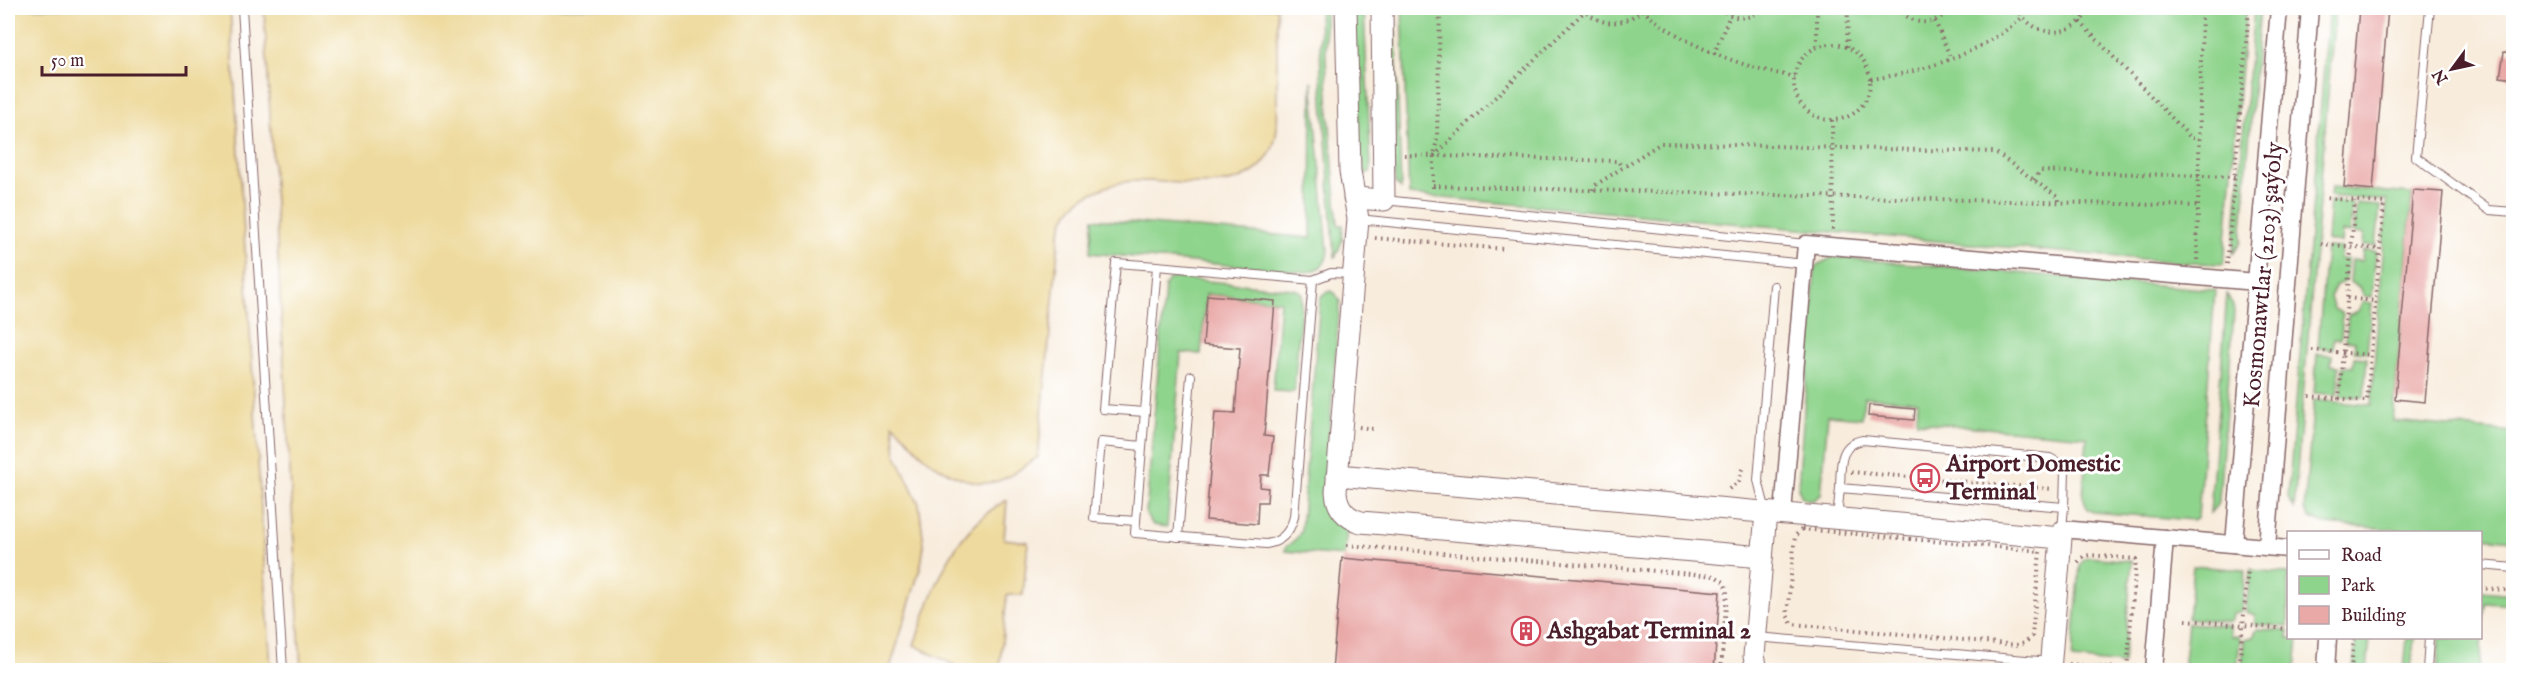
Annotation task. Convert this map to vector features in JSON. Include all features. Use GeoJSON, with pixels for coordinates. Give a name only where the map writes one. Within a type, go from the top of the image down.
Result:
{"type":"FeatureCollection","features":[{"type":"Feature","properties":{"kind":"street"},"geometry":{"type":"LineString","coordinates":[[1346,8],[1350,171],[1358,219],[1337,475],[1336,495],[1340,508],[1348,517],[1361,522],[1762,557]]}},
{"type":"Feature","properties":{"kind":"street"},"geometry":{"type":"LineString","coordinates":[[1354,198],[1384,200],[1382,8]]}},
{"type":"Feature","properties":{"kind":"street","name":"Kosmonawtlar (2103) şaýoly"},"geometry":{"type":"LineString","coordinates":[[2234,544],[2279,8]]}},
{"type":"Feature","properties":{"kind":"street","name":"Kosmonawtlar (2103) şaýoly"},"geometry":{"type":"LineString","coordinates":[[2267,547],[2310,8]]}},
{"type":"Feature","properties":{"kind":"street"},"geometry":{"type":"LineString","coordinates":[[1758,670],[1754,663],[1762,557],[1774,513],[1806,244],[2257,282]]}},
{"type":"Feature","properties":{"kind":"street"},"geometry":{"type":"LineString","coordinates":[[1337,475],[1837,518],[2165,538],[2287,549]]}},
{"type":"Feature","properties":{"kind":"street"},"geometry":{"type":"LineString","coordinates":[[2062,533],[2062,664]]}},
{"type":"Feature","properties":{"kind":"street"},"geometry":{"type":"LineString","coordinates":[[2154,670],[2165,538]]}},
{"type":"Feature","properties":{"kind":"street"},"geometry":{"type":"LineString","coordinates":[[2326,670],[2328,639]]}},
{"type":"Feature","properties":{"kind":"lane"},"geometry":{"type":"LineString","coordinates":[[242,8],[283,670]]}},
{"type":"Feature","properties":{"kind":"lane"},"geometry":{"type":"LineString","coordinates":[[2430,8],[2416,157],[2489,210],[2514,212]]}},
{"type":"Feature","properties":{"kind":"lane"},"geometry":{"type":"LineString","coordinates":[[1384,200],[1806,244]]}},
{"type":"Feature","properties":{"kind":"lane"},"geometry":{"type":"LineString","coordinates":[[1358,219],[1805,264]]}},
{"type":"Feature","properties":{"kind":"lane"},"geometry":{"type":"LineString","coordinates":[[1145,412],[1103,409],[1116,263],[1313,280],[1331,273],[1354,274]]}},
{"type":"Feature","properties":{"kind":"lane"},"geometry":{"type":"LineString","coordinates":[[1157,266],[1135,533],[1178,537],[1266,544],[1280,540],[1289,532],[1294,517],[1313,280]]}},
{"type":"Feature","properties":{"kind":"lane"},"geometry":{"type":"LineString","coordinates":[[1774,286],[1758,480],[1774,513]]}},
{"type":"Feature","properties":{"kind":"lane"},"geometry":{"type":"LineString","coordinates":[[1178,537],[1191,376]]}},
{"type":"Feature","properties":{"kind":"lane"},"geometry":{"type":"LineString","coordinates":[[1837,518],[1845,450],[1857,441],[1875,441],[2050,458],[2065,470],[2062,533]]}},
{"type":"Feature","properties":{"kind":"lane"},"geometry":{"type":"LineString","coordinates":[[1136,521],[1094,518],[1101,442],[1142,446]]}},
{"type":"Feature","properties":{"kind":"lane"},"geometry":{"type":"LineString","coordinates":[[1840,488],[2064,507]]}},
{"type":"Feature","properties":{"kind":"lane"},"geometry":{"type":"LineString","coordinates":[[2482,565],[2514,568]]}},
{"type":"Feature","properties":{"kind":"lane"},"geometry":{"type":"LineString","coordinates":[[1755,636],[2062,664]]}},
{"type":"Feature","properties":{"kind":"lane"},"geometry":{"type":"LineString","coordinates":[[2427,670],[2429,639]]}},
{"type":"Feature","properties":{"kind":"path"},"geometry":{"type":"LineString","coordinates":[[1433,197],[1437,138],[1440,8]]}},
{"type":"Feature","properties":{"kind":"path"},"geometry":{"type":"LineString","coordinates":[[1720,8],[1730,15],[1747,17],[1755,15],[1764,8]]}},
{"type":"Feature","properties":{"kind":"path"},"geometry":{"type":"LineString","coordinates":[[1817,8],[1817,47]]}},
{"type":"Feature","properties":{"kind":"path"},"geometry":{"type":"LineString","coordinates":[[1847,47],[1848,8]]}},
{"type":"Feature","properties":{"kind":"path"},"geometry":{"type":"LineString","coordinates":[[1898,8],[1911,20],[1927,23],[1942,17],[1949,8]]}},
{"type":"Feature","properties":{"kind":"path"},"geometry":{"type":"LineString","coordinates":[[2019,8],[2023,17],[2035,28],[2050,32],[2066,30],[2080,22],[2090,8]]}},
{"type":"Feature","properties":{"kind":"path"},"geometry":{"type":"LineString","coordinates":[[2196,267],[2202,8]]}},
{"type":"Feature","properties":{"kind":"path"},"geometry":{"type":"LineString","coordinates":[[2223,267],[2228,261],[2249,8]]}},
{"type":"Feature","properties":{"kind":"path"},"geometry":{"type":"LineString","coordinates":[[1434,156],[1584,9],[1598,20],[1614,23],[1629,19],[1643,9],[1685,40],[1714,54],[1741,65],[1794,77]]}},
{"type":"Feature","properties":{"kind":"path"},"geometry":{"type":"LineString","coordinates":[[1714,54],[1730,15]]}},
{"type":"Feature","properties":{"kind":"path"},"geometry":{"type":"LineString","coordinates":[[1871,79],[1921,69],[1951,59],[2004,32],[2023,17]]}},
{"type":"Feature","properties":{"kind":"path"},"geometry":{"type":"LineString","coordinates":[[1935,21],[1951,59]]}},
{"type":"Feature","properties":{"kind":"path"},"geometry":{"type":"LineString","coordinates":[[2080,22],[2191,138],[2199,138]]}},
{"type":"Feature","properties":{"kind":"path"},"geometry":{"type":"LineString","coordinates":[[1833,44],[1847,47],[1861,57],[1871,79],[1869,94],[1860,108],[1848,117],[1832,120],[1817,117],[1804,107],[1796,93],[1794,77],[1804,56],[1817,47],[1833,44]]}},
{"type":"Feature","properties":{"kind":"path"},"geometry":{"type":"LineString","coordinates":[[1832,120],[1833,236]]}},
{"type":"Feature","properties":{"kind":"path"},"geometry":{"type":"LineString","coordinates":[[1593,190],[1594,186],[1661,143],[1995,152],[2060,198],[2059,203]]}},
{"type":"Feature","properties":{"kind":"path"},"geometry":{"type":"LineString","coordinates":[[1403,144],[1404,166]]}},
{"type":"Feature","properties":{"kind":"path"},"geometry":{"type":"LineString","coordinates":[[1404,155],[1618,161],[1623,168]]}},
{"type":"Feature","properties":{"kind":"path"},"geometry":{"type":"LineString","coordinates":[[2034,180],[2040,171],[2235,177]]}},
{"type":"Feature","properties":{"kind":"path"},"geometry":{"type":"LineString","coordinates":[[1433,186],[2198,206]]}},
{"type":"Feature","properties":{"kind":"path"},"geometry":{"type":"LineString","coordinates":[[2309,396],[2367,401],[2384,203],[2325,198]]}},
{"type":"Feature","properties":{"kind":"path"},"geometry":{"type":"LineString","coordinates":[[2339,399],[2355,201]]}},
{"type":"Feature","properties":{"kind":"path"},"geometry":{"type":"LineString","coordinates":[[1374,250],[1375,238],[1511,250]]}},
{"type":"Feature","properties":{"kind":"path"},"geometry":{"type":"LineString","coordinates":[[2321,244],[2380,249]]}},
{"type":"Feature","properties":{"kind":"path"},"geometry":{"type":"LineString","coordinates":[[2347,298],[2375,301]]}},
{"type":"Feature","properties":{"kind":"path"},"geometry":{"type":"LineString","coordinates":[[2312,350],[2371,355]]}},
{"type":"Feature","properties":{"kind":"path"},"geometry":{"type":"LineString","coordinates":[[1360,416],[1359,428],[1370,429]]}},
{"type":"Feature","properties":{"kind":"path"},"geometry":{"type":"LineString","coordinates":[[1853,472],[2049,489]]}},
{"type":"Feature","properties":{"kind":"path"},"geometry":{"type":"LineString","coordinates":[[1347,545],[1715,576],[1724,582],[1727,591],[1721,670]]}},
{"type":"Feature","properties":{"kind":"path"},"geometry":{"type":"LineString","coordinates":[[2062,664],[2127,670],[2136,559],[2087,555],[2080,560],[2077,568]]}},
{"type":"Feature","properties":{"kind":"path"},"geometry":{"type":"LineString","coordinates":[[2239,670],[2248,568]]}},
{"type":"Feature","properties":{"kind":"path"},"geometry":{"type":"LineString","coordinates":[[2482,588],[2514,591]]}},
{"type":"Feature","properties":{"kind":"path"},"geometry":{"type":"LineString","coordinates":[[1789,594],[1788,618],[1794,625],[2018,645],[2028,642],[2032,636],[2037,591]]}},
{"type":"Feature","properties":{"kind":"path"},"geometry":{"type":"LineString","coordinates":[[2186,620],[2287,629]]}},
{"type":"Feature","properties":{"kind":"path"},"geometry":{"type":"LineString","coordinates":[[2351,670],[2354,639]]}},
{"type":"Feature","properties":{"kind":"green space"},"geometry":{"type":"Polygon","coordinates":[[[1319,8],[1325,8],[1333,171],[1338,225],[1343,225],[1342,241],[1335,258],[1321,75],[1319,8]]]}},
{"type":"Feature","properties":{"kind":"green space"},"geometry":{"type":"Polygon","coordinates":[[[1353,8],[1364,8],[1371,168],[1370,172],[1364,174],[1360,169],[1353,8]]]}},
{"type":"Feature","properties":{"kind":"green space"},"geometry":{"type":"Polygon","coordinates":[[[1388,8],[1395,8],[1401,189],[1395,183],[1388,8]]]}},
{"type":"Feature","properties":{"kind":"green space"},"geometry":{"type":"Polygon","coordinates":[[[1402,8],[2246,8],[2224,264],[2188,263],[1409,195],[1402,8]]]}},
{"type":"Feature","properties":{"kind":"green space"},"geometry":{"type":"Polygon","coordinates":[[[2254,8],[2260,8],[2241,242],[2233,254],[2254,8]]]}},
{"type":"Feature","properties":{"kind":"green space"},"geometry":{"type":"Polygon","coordinates":[[[2329,8],[2335,8],[2294,508],[2288,498],[2329,8]]]}},
{"type":"Feature","properties":{"kind":"green space"},"geometry":{"type":"Polygon","coordinates":[[[1312,80],[1328,250],[1325,262],[1320,268],[1307,272],[1090,253],[1093,219],[1311,238],[1312,80]]]}},
{"type":"Feature","properties":{"kind":"green space"},"geometry":{"type":"Polygon","coordinates":[[[2331,187],[2412,194],[2393,421],[2513,432],[2513,540],[2482,537],[2482,531],[2413,531],[2325,524],[2310,518],[2304,510],[2314,400],[2371,405],[2387,201],[2330,196],[2331,187]]]}},
{"type":"Feature","properties":{"kind":"green space"},"geometry":{"type":"Polygon","coordinates":[[[2330,201],[2353,203],[2350,233],[2342,232],[2341,243],[2327,241],[2330,201]]]}},
{"type":"Feature","properties":{"kind":"green space"},"geometry":{"type":"Polygon","coordinates":[[[2357,204],[2380,206],[2376,246],[2363,245],[2364,234],[2354,233],[2357,204]]]}},
{"type":"Feature","properties":{"kind":"green space"},"geometry":{"type":"Polygon","coordinates":[[[2326,247],[2341,248],[2340,259],[2348,259],[2346,281],[2336,285],[2330,297],[2334,309],[2343,314],[2341,339],[2334,339],[2333,349],[2318,348],[2326,247]]]}},
{"type":"Feature","properties":{"kind":"green space"},"geometry":{"type":"Polygon","coordinates":[[[2363,250],[2376,251],[2372,297],[2364,296],[2360,287],[2350,282],[2352,260],[2362,261],[2363,250]]]}},
{"type":"Feature","properties":{"kind":"green space"},"geometry":{"type":"Polygon","coordinates":[[[1833,257],[2215,290],[2198,517],[2193,520],[2093,512],[2087,509],[2083,496],[2087,437],[1917,422],[1918,401],[1864,397],[1862,418],[1828,415],[1821,495],[1812,501],[1802,498],[1798,488],[1815,270],[1817,265],[1833,257]]]}},
{"type":"Feature","properties":{"kind":"green space"},"geometry":{"type":"Polygon","coordinates":[[[1174,278],[1295,289],[1301,292],[1302,296],[1294,392],[1273,391],[1280,301],[1206,294],[1201,354],[1181,353],[1167,527],[1153,525],[1146,514],[1165,287],[1169,280],[1174,278]]]}},
{"type":"Feature","properties":{"kind":"green space"},"geometry":{"type":"Polygon","coordinates":[[[1331,291],[1340,301],[1324,495],[1333,519],[1347,530],[1344,556],[1285,551],[1301,531],[1320,300],[1322,295],[1331,291]]]}},
{"type":"Feature","properties":{"kind":"green space"},"geometry":{"type":"Polygon","coordinates":[[[2227,294],[2234,312],[2219,498],[2217,505],[2210,513],[2227,294]]]}},
{"type":"Feature","properties":{"kind":"green space"},"geometry":{"type":"Polygon","coordinates":[[[2363,302],[2372,303],[2367,352],[2354,351],[2355,341],[2346,340],[2348,315],[2358,311],[2363,302]]]}},
{"type":"Feature","properties":{"kind":"green space"},"geometry":{"type":"Polygon","coordinates":[[[2317,354],[2332,355],[2331,365],[2339,366],[2337,395],[2314,393],[2317,354]]]}},
{"type":"Feature","properties":{"kind":"green space"},"geometry":{"type":"Polygon","coordinates":[[[2354,357],[2367,358],[2364,398],[2341,396],[2343,366],[2353,367],[2354,357]]]}},
{"type":"Feature","properties":{"kind":"green space"},"geometry":{"type":"Polygon","coordinates":[[[2089,557],[2132,561],[2123,664],[2072,659],[2080,566],[2084,559],[2089,557]]]}},
{"type":"Feature","properties":{"kind":"green space"},"geometry":{"type":"Polygon","coordinates":[[[2193,566],[2245,570],[2242,611],[2233,613],[2232,620],[2229,622],[2188,618],[2193,566]]]}},
{"type":"Feature","properties":{"kind":"green space"},"geometry":{"type":"Polygon","coordinates":[[[2250,570],[2287,573],[2287,627],[2257,624],[2255,615],[2246,612],[2250,570]]]}},
{"type":"Feature","properties":{"kind":"green space"},"geometry":{"type":"Polygon","coordinates":[[[2482,591],[2513,594],[2514,605],[2485,603],[2482,636],[2482,591]]]}},
{"type":"Feature","properties":{"kind":"green space"},"geometry":{"type":"Polygon","coordinates":[[[2188,623],[2229,626],[2231,636],[2238,636],[2240,639],[2237,670],[2183,670],[2188,623]]]}},
{"type":"Feature","properties":{"kind":"green space"},"geometry":{"type":"Polygon","coordinates":[[[2257,629],[2287,631],[2287,639],[2298,639],[2295,670],[2242,670],[2244,639],[2253,637],[2257,629]]]}},
{"type":"Feature","properties":{"kind":"green space"},"geometry":{"type":"Polygon","coordinates":[[[2356,639],[2370,639],[2367,670],[2353,670],[2356,639]]]}},
{"type":"Feature","properties":{"kind":"green space"},"geometry":{"type":"Polygon","coordinates":[[[2407,639],[2414,639],[2411,670],[2404,670],[2407,639]]]}},
{"type":"Feature","properties":{"kind":"green space"},"geometry":{"type":"Polygon","coordinates":[[[2440,639],[2482,639],[2479,670],[2437,670],[2440,639]]]}},
{"type":"Feature","properties":{"kind":"sand"},"geometry":{"type":"Polygon","coordinates":[[[8,8],[230,8],[271,670],[8,670],[8,8]]]}},
{"type":"Feature","properties":{"kind":"sand"},"geometry":{"type":"Polygon","coordinates":[[[264,8],[1277,8],[1277,129],[1266,160],[1252,173],[1235,180],[1195,184],[1154,181],[1124,182],[1097,190],[1078,201],[1069,211],[1062,224],[1059,238],[1038,457],[1011,475],[994,482],[967,480],[957,477],[932,462],[893,424],[896,455],[919,504],[924,545],[921,565],[890,668],[886,667],[885,670],[301,670],[264,8]]]}},
{"type":"Feature","properties":{"kind":"sand"},"geometry":{"type":"Polygon","coordinates":[[[1007,500],[1004,539],[1028,542],[1023,595],[1007,595],[999,670],[953,670],[954,665],[914,645],[938,582],[958,544],[971,528],[1007,500]]]}},
{"type":"Feature","properties":{"kind":"building"},"geometry":{"type":"Polygon","coordinates":[[[2359,8],[2388,8],[2373,190],[2344,187],[2359,8]]]}},
{"type":"Feature","properties":{"kind":"building"},"geometry":{"type":"Polygon","coordinates":[[[2504,52],[2514,53],[2514,79],[2500,77],[2504,52]]]}},
{"type":"Feature","properties":{"kind":"building"},"geometry":{"type":"Polygon","coordinates":[[[2413,190],[2443,192],[2425,402],[2395,399],[2413,190]]]}},
{"type":"Feature","properties":{"kind":"building"},"geometry":{"type":"Polygon","coordinates":[[[1207,295],[1275,301],[1264,436],[1273,437],[1269,475],[1261,475],[1260,487],[1268,488],[1267,502],[1258,502],[1257,524],[1206,520],[1215,412],[1235,413],[1240,348],[1203,345],[1207,295]]]}},
{"type":"Feature","properties":{"kind":"building"},"geometry":{"type":"Polygon","coordinates":[[[1869,405],[1915,409],[1914,420],[1868,416],[1869,405]]]}},
{"type":"Feature","properties":{"kind":"building","name":"Ashgabat Terminal 2"},"geometry":{"type":"Polygon","coordinates":[[[1342,558],[1720,592],[1714,670],[1332,670],[1342,558]]]}},
{"type":"Feature","properties":{"kind":"place","name":"Airport Domestic Terminal"},"geometry":{"type":"Point","coordinates":[1925,478]}},
{"type":"Feature","properties":{"kind":"place","name":"Ashgabat Terminal 2"},"geometry":{"type":"Point","coordinates":[1526,631]}}]}
